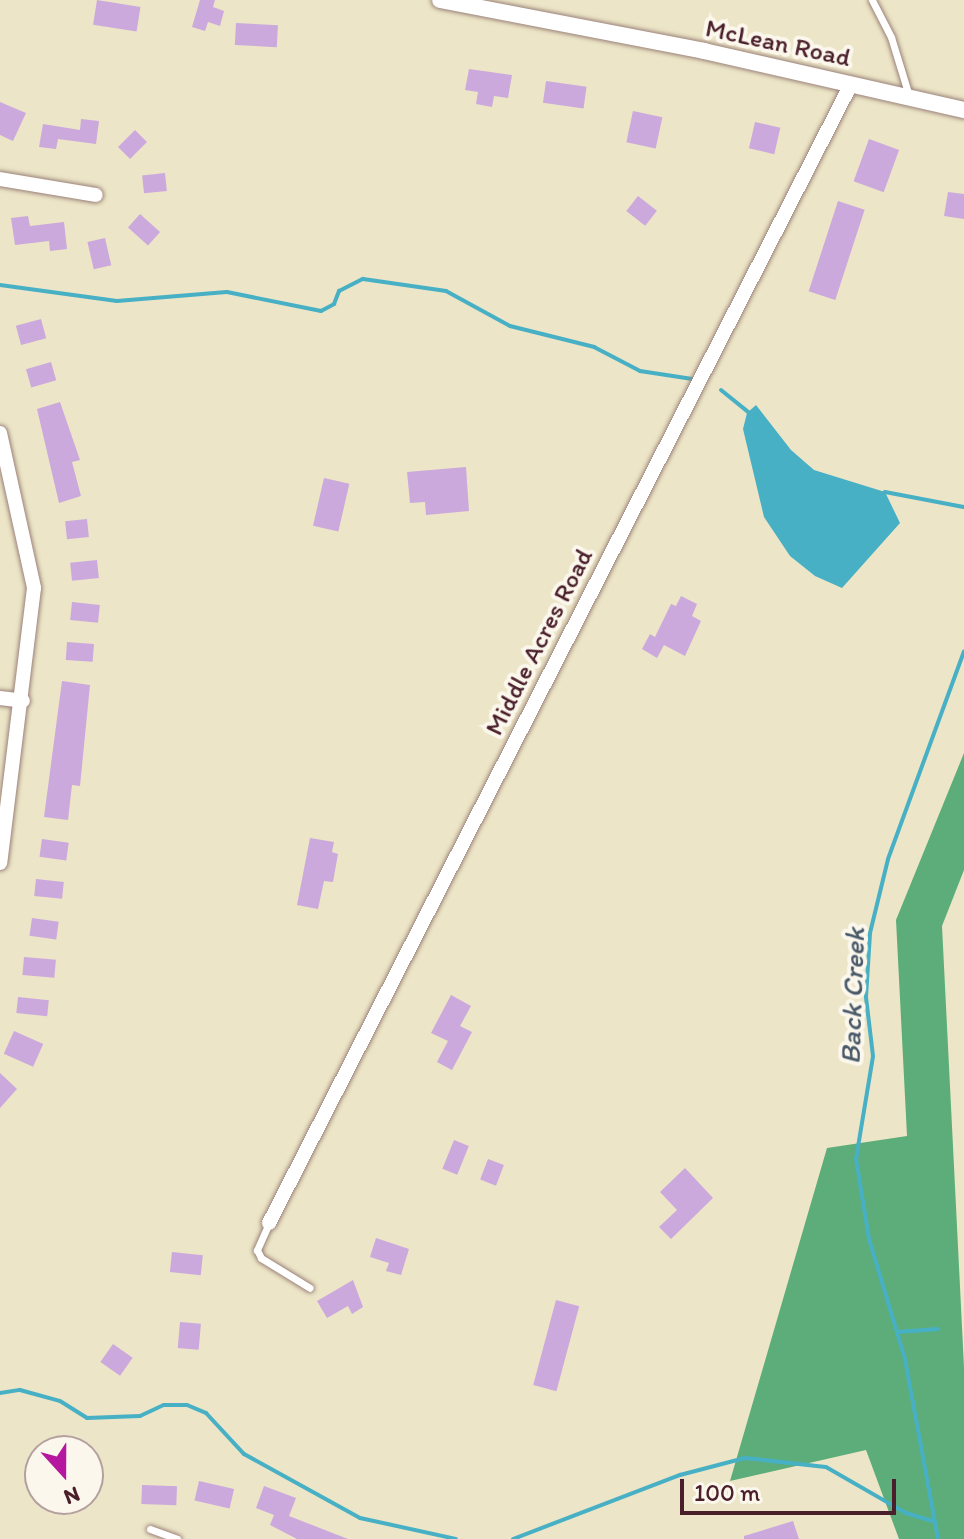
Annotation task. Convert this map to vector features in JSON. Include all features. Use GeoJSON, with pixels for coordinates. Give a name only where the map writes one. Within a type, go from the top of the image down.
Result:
{"type":"FeatureCollection","features":[{"type":"Feature","properties":{"kind":"street","name":"McLean Road"},"geometry":{"type":"LineString","coordinates":[[440,0],[964,110]]}},
{"type":"Feature","properties":{"kind":"street","name":"Middle Acres Road"},"geometry":{"type":"LineString","coordinates":[[269,1223],[851,84]]}},
{"type":"Feature","properties":{"kind":"street"},"geometry":{"type":"LineString","coordinates":[[0,179],[96,195]]}},
{"type":"Feature","properties":{"kind":"street"},"geometry":{"type":"LineString","coordinates":[[0,433],[32,562],[33,614],[0,863]]}},
{"type":"Feature","properties":{"kind":"street"},"geometry":{"type":"LineString","coordinates":[[0,698],[23,701]]}},
{"type":"Feature","properties":{"kind":"lane"},"geometry":{"type":"LineString","coordinates":[[872,0],[891,37],[910,98]]}},
{"type":"Feature","properties":{"kind":"lane"},"geometry":{"type":"LineString","coordinates":[[269,1223],[257,1250],[261,1258],[310,1288]]}},
{"type":"Feature","properties":{"kind":"lane"},"geometry":{"type":"LineString","coordinates":[[150,1529],[177,1539]]}},
{"type":"Feature","properties":{"kind":"green space"},"geometry":{"type":"Polygon","coordinates":[[[964,753],[964,870],[942,926],[964,1367],[964,1539],[899,1539],[866,1450],[730,1481],[827,1148],[907,1136],[896,920],[964,753]]]}},
{"type":"Feature","properties":{"kind":"water"},"geometry":{"type":"Polygon","coordinates":[[[756,405],[791,450],[814,470],[885,492],[900,523],[842,588],[815,576],[790,556],[764,517],[743,429],[747,413],[756,405]]]}},
{"type":"Feature","properties":{"kind":"building"},"geometry":{"type":"Polygon","coordinates":[[[97,0],[140,7],[137,32],[93,25],[97,0]]]}},
{"type":"Feature","properties":{"kind":"building"},"geometry":{"type":"Polygon","coordinates":[[[200,0],[215,0],[213,7],[224,11],[220,26],[208,22],[205,31],[192,27],[200,0]]]}},
{"type":"Feature","properties":{"kind":"building"},"geometry":{"type":"Polygon","coordinates":[[[236,23],[278,25],[277,47],[235,45],[236,23]]]}},
{"type":"Feature","properties":{"kind":"building"},"geometry":{"type":"Polygon","coordinates":[[[469,69],[512,75],[508,98],[494,96],[492,107],[476,104],[478,92],[465,90],[469,69]]]}},
{"type":"Feature","properties":{"kind":"building"},"geometry":{"type":"Polygon","coordinates":[[[546,81],[587,87],[584,108],[543,103],[546,81]]]}},
{"type":"Feature","properties":{"kind":"building"},"geometry":{"type":"Polygon","coordinates":[[[0,102],[26,113],[13,141],[0,135],[0,102]]]}},
{"type":"Feature","properties":{"kind":"building"},"geometry":{"type":"Polygon","coordinates":[[[633,111],[662,117],[656,149],[626,142],[633,111]]]}},
{"type":"Feature","properties":{"kind":"building"},"geometry":{"type":"Polygon","coordinates":[[[81,119],[99,121],[96,144],[58,139],[56,149],[39,147],[43,124],[80,130],[81,119]]]}},
{"type":"Feature","properties":{"kind":"building"},"geometry":{"type":"Polygon","coordinates":[[[755,122],[780,128],[774,154],[749,148],[755,122]]]}},
{"type":"Feature","properties":{"kind":"building"},"geometry":{"type":"Polygon","coordinates":[[[135,130],[147,142],[130,159],[118,147],[135,130]]]}},
{"type":"Feature","properties":{"kind":"building"},"geometry":{"type":"Polygon","coordinates":[[[869,139],[899,150],[884,192],[854,181],[869,139]]]}},
{"type":"Feature","properties":{"kind":"building"},"geometry":{"type":"Polygon","coordinates":[[[165,173],[167,191],[144,193],[142,175],[165,173]]]}},
{"type":"Feature","properties":{"kind":"building"},"geometry":{"type":"Polygon","coordinates":[[[948,192],[964,194],[964,219],[944,216],[948,192]]]}},
{"type":"Feature","properties":{"kind":"building"},"geometry":{"type":"Polygon","coordinates":[[[638,196],[657,211],[645,226],[626,211],[638,196]]]}},
{"type":"Feature","properties":{"kind":"building"},"geometry":{"type":"Polygon","coordinates":[[[838,201],[865,210],[835,300],[809,291],[838,201]]]}},
{"type":"Feature","properties":{"kind":"building"},"geometry":{"type":"Polygon","coordinates":[[[140,214],[160,232],[148,245],[128,227],[140,214]]]}},
{"type":"Feature","properties":{"kind":"building"},"geometry":{"type":"Polygon","coordinates":[[[28,216],[30,226],[64,222],[67,249],[50,251],[49,241],[15,245],[11,218],[28,216]]]}},
{"type":"Feature","properties":{"kind":"building"},"geometry":{"type":"Polygon","coordinates":[[[105,238],[111,265],[94,269],[87,242],[105,238]]]}},
{"type":"Feature","properties":{"kind":"building"},"geometry":{"type":"Polygon","coordinates":[[[41,319],[46,338],[21,345],[16,326],[41,319]]]}},
{"type":"Feature","properties":{"kind":"building"},"geometry":{"type":"Polygon","coordinates":[[[51,362],[56,380],[31,387],[26,369],[51,362]]]}},
{"type":"Feature","properties":{"kind":"building"},"geometry":{"type":"Polygon","coordinates":[[[60,402],[80,460],[72,462],[81,496],[59,503],[37,409],[60,402]]]}},
{"type":"Feature","properties":{"kind":"building"},"geometry":{"type":"Polygon","coordinates":[[[466,467],[469,511],[426,515],[425,502],[410,503],[407,472],[466,467]]]}},
{"type":"Feature","properties":{"kind":"building"},"geometry":{"type":"Polygon","coordinates":[[[324,478],[349,484],[338,532],[313,526],[324,478]]]}},
{"type":"Feature","properties":{"kind":"building"},"geometry":{"type":"Polygon","coordinates":[[[87,519],[89,537],[67,539],[65,521],[87,519]]]}},
{"type":"Feature","properties":{"kind":"building"},"geometry":{"type":"Polygon","coordinates":[[[97,560],[99,578],[72,581],[70,563],[97,560]]]}},
{"type":"Feature","properties":{"kind":"building"},"geometry":{"type":"Polygon","coordinates":[[[681,596],[697,604],[692,616],[701,621],[685,656],[664,645],[657,658],[642,649],[650,634],[655,637],[671,604],[676,606],[681,596]]]}},
{"type":"Feature","properties":{"kind":"building"},"geometry":{"type":"Polygon","coordinates":[[[72,602],[100,605],[98,623],[70,620],[72,602]]]}},
{"type":"Feature","properties":{"kind":"building"},"geometry":{"type":"Polygon","coordinates":[[[67,642],[94,644],[93,662],[66,660],[67,642]]]}},
{"type":"Feature","properties":{"kind":"building"},"geometry":{"type":"Polygon","coordinates":[[[62,681],[90,685],[80,786],[72,785],[68,820],[44,817],[62,681]]]}},
{"type":"Feature","properties":{"kind":"building"},"geometry":{"type":"Polygon","coordinates":[[[310,838],[334,842],[332,852],[338,854],[333,882],[324,881],[318,909],[297,905],[310,838]]]}},
{"type":"Feature","properties":{"kind":"building"},"geometry":{"type":"Polygon","coordinates":[[[42,839],[69,843],[66,861],[39,857],[42,839]]]}},
{"type":"Feature","properties":{"kind":"building"},"geometry":{"type":"Polygon","coordinates":[[[36,879],[64,882],[62,899],[34,896],[36,879]]]}},
{"type":"Feature","properties":{"kind":"building"},"geometry":{"type":"Polygon","coordinates":[[[32,918],[59,922],[56,940],[29,936],[32,918]]]}},
{"type":"Feature","properties":{"kind":"building"},"geometry":{"type":"Polygon","coordinates":[[[24,957],[56,960],[54,978],[22,975],[24,957]]]}},
{"type":"Feature","properties":{"kind":"building"},"geometry":{"type":"Polygon","coordinates":[[[451,995],[471,1006],[460,1026],[472,1032],[452,1070],[437,1062],[448,1041],[431,1033],[451,995]]]}},
{"type":"Feature","properties":{"kind":"building"},"geometry":{"type":"Polygon","coordinates":[[[18,997],[49,1000],[47,1016],[16,1013],[18,997]]]}},
{"type":"Feature","properties":{"kind":"building"},"geometry":{"type":"Polygon","coordinates":[[[14,1031],[43,1044],[33,1067],[4,1054],[14,1031]]]}},
{"type":"Feature","properties":{"kind":"building"},"geometry":{"type":"Polygon","coordinates":[[[0,1073],[17,1089],[0,1108],[0,1073]]]}},
{"type":"Feature","properties":{"kind":"building"},"geometry":{"type":"Polygon","coordinates":[[[454,1140],[469,1146],[457,1175],[442,1169],[454,1140]]]}},
{"type":"Feature","properties":{"kind":"building"},"geometry":{"type":"Polygon","coordinates":[[[488,1159],[504,1165],[496,1186],[480,1180],[488,1159]]]}},
{"type":"Feature","properties":{"kind":"building"},"geometry":{"type":"Polygon","coordinates":[[[685,1168],[713,1198],[671,1239],[659,1227],[677,1210],[660,1192],[685,1168]]]}},
{"type":"Feature","properties":{"kind":"building"},"geometry":{"type":"Polygon","coordinates":[[[376,1238],[409,1249],[401,1275],[386,1271],[389,1263],[370,1257],[376,1238]]]}},
{"type":"Feature","properties":{"kind":"building"},"geometry":{"type":"Polygon","coordinates":[[[172,1252],[203,1255],[201,1275],[170,1272],[172,1252]]]}},
{"type":"Feature","properties":{"kind":"building"},"geometry":{"type":"Polygon","coordinates":[[[353,1280],[363,1307],[352,1314],[348,1306],[327,1318],[317,1301],[353,1280]]]}},
{"type":"Feature","properties":{"kind":"building"},"geometry":{"type":"Polygon","coordinates":[[[556,1300],[579,1306],[556,1391],[533,1385],[556,1300]]]}},
{"type":"Feature","properties":{"kind":"building"},"geometry":{"type":"Polygon","coordinates":[[[180,1322],[201,1324],[199,1350],[178,1348],[180,1322]]]}},
{"type":"Feature","properties":{"kind":"building"},"geometry":{"type":"Polygon","coordinates":[[[113,1344],[133,1358],[120,1376],[100,1362],[113,1344]]]}},
{"type":"Feature","properties":{"kind":"building"},"geometry":{"type":"Polygon","coordinates":[[[199,1481],[234,1489],[230,1509],[195,1500],[199,1481]]]}},
{"type":"Feature","properties":{"kind":"building"},"geometry":{"type":"Polygon","coordinates":[[[142,1485],[177,1486],[176,1505],[141,1504],[142,1485]]]}},
{"type":"Feature","properties":{"kind":"building"},"geometry":{"type":"Polygon","coordinates":[[[264,1486],[296,1498],[289,1516],[348,1539],[297,1539],[270,1525],[274,1515],[256,1508],[264,1486]]]}},
{"type":"Feature","properties":{"kind":"building"},"geometry":{"type":"Polygon","coordinates":[[[793,1521],[799,1539],[744,1539],[744,1536],[793,1521]]]}},
{"type":"Feature","properties":{"kind":"waterway"},"geometry":{"type":"LineString","coordinates":[[0,285],[117,301],[227,292],[321,311],[334,304],[339,291],[363,279],[446,291],[510,326],[594,347],[640,371],[692,379]]}},
{"type":"Feature","properties":{"kind":"waterway"},"geometry":{"type":"LineString","coordinates":[[721,390],[751,414]]}},
{"type":"Feature","properties":{"kind":"waterway"},"geometry":{"type":"LineString","coordinates":[[882,496],[885,492],[964,507]]}},
{"type":"Feature","properties":{"kind":"waterway","name":"Back Creek"},"geometry":{"type":"LineString","coordinates":[[938,1539],[905,1359],[869,1239],[856,1159],[873,1056],[866,997],[870,933],[888,859],[964,651]]}},
{"type":"Feature","properties":{"kind":"waterway"},"geometry":{"type":"LineString","coordinates":[[897,1332],[938,1329]]}},
{"type":"Feature","properties":{"kind":"waterway"},"geometry":{"type":"LineString","coordinates":[[0,1393],[20,1390],[60,1401],[87,1418],[140,1416],[164,1405],[187,1405],[206,1413],[244,1454],[360,1518],[456,1539]]}},
{"type":"Feature","properties":{"kind":"waterway"},"geometry":{"type":"LineString","coordinates":[[513,1539],[680,1475],[745,1458],[826,1467],[906,1513],[933,1521]]}}]}
